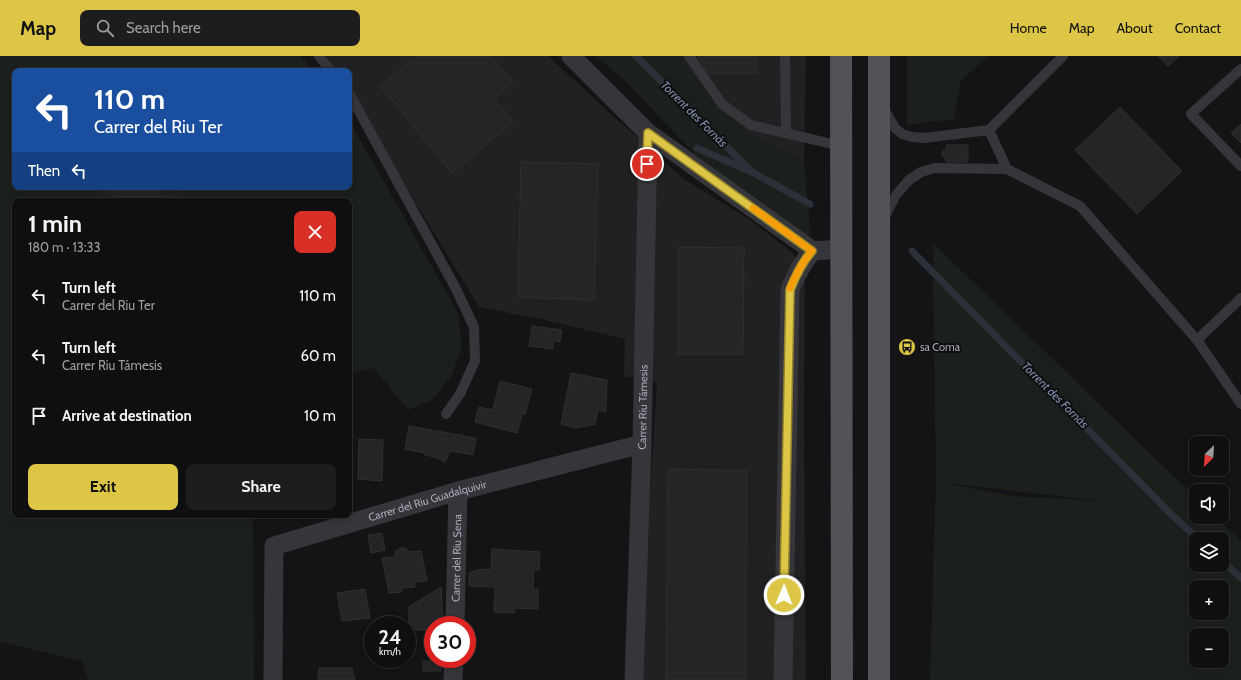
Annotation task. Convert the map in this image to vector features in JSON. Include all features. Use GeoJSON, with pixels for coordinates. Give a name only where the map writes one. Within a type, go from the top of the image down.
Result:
{"type":"FeatureCollection","features":[{"type":"Feature","properties":{"kind":"main road"},"geometry":{"type":"LineString","coordinates":[[841,56],[842,680]]}},
{"type":"Feature","properties":{"kind":"main road"},"geometry":{"type":"LineString","coordinates":[[879,56],[879,680]]}},
{"type":"Feature","properties":{"kind":"street"},"geometry":{"type":"LineString","coordinates":[[571,56],[648,133],[812,251],[841,249]]}},
{"type":"Feature","properties":{"kind":"street","name":"Carrer Riu Támesis"},"geometry":{"type":"LineString","coordinates":[[634,680],[642,444],[648,133]]}},
{"type":"Feature","properties":{"kind":"street"},"geometry":{"type":"LineString","coordinates":[[783,680],[790,290],[798,270],[812,251]]}},
{"type":"Feature","properties":{"kind":"street","name":"Carrer del Riu Guadalquivir"},"geometry":{"type":"LineString","coordinates":[[274,680],[274,546],[458,491],[642,444]]}},
{"type":"Feature","properties":{"kind":"street","name":"Carrer del Riu Sena"},"geometry":{"type":"LineString","coordinates":[[455,616],[458,491]]}},
{"type":"Feature","properties":{"kind":"street"},"geometry":{"type":"LineString","coordinates":[[453,680],[454,668]]}},
{"type":"Feature","properties":{"kind":"lane"},"geometry":{"type":"LineString","coordinates":[[319,56],[329,68]]}},
{"type":"Feature","properties":{"kind":"lane"},"geometry":{"type":"LineString","coordinates":[[689,56],[722,104],[752,125],[841,146]]}},
{"type":"Feature","properties":{"kind":"lane"},"geometry":{"type":"LineString","coordinates":[[785,56],[786,133]]}},
{"type":"Feature","properties":{"kind":"lane"},"geometry":{"type":"LineString","coordinates":[[880,102],[895,128],[902,134],[912,137],[924,138],[989,130],[1063,56]]}},
{"type":"Feature","properties":{"kind":"lane"},"geometry":{"type":"LineString","coordinates":[[1241,69],[1191,114],[1241,166]]}},
{"type":"Feature","properties":{"kind":"lane"},"geometry":{"type":"LineString","coordinates":[[352,98],[455,287],[474,327],[474,361],[460,394],[446,414]]}},
{"type":"Feature","properties":{"kind":"lane"},"geometry":{"type":"LineString","coordinates":[[989,130],[1007,169]]}},
{"type":"Feature","properties":{"kind":"lane"},"geometry":{"type":"LineString","coordinates":[[879,229],[896,195],[909,180],[921,172],[935,168],[1007,169],[1080,206],[1197,340],[1241,404]]}},
{"type":"Feature","properties":{"kind":"lane"},"geometry":{"type":"LineString","coordinates":[[1197,340],[1241,298]]}},
{"type":"Feature","properties":{"kind":"shaded area"},"geometry":{"type":"Polygon","coordinates":[[[0,56],[301,56],[311,68],[12,68],[12,190],[93,190],[102,198],[12,198],[12,518],[253,518],[254,680],[88,680],[82,661],[0,642],[0,56]]]}},
{"type":"Feature","properties":{"kind":"shaded area"},"geometry":{"type":"Polygon","coordinates":[[[326,56],[548,56],[684,179],[747,218],[792,252],[805,274],[804,416],[806,680],[643,680],[649,510],[657,382],[624,376],[625,339],[545,320],[479,307],[352,98],[352,68],[334,68],[326,56]]]}},
{"type":"Feature","properties":{"kind":"shaded area"},"geometry":{"type":"Polygon","coordinates":[[[596,56],[681,56],[688,70],[746,132],[804,160],[811,239],[743,192],[695,154],[625,81],[596,56]]]}},
{"type":"Feature","properties":{"kind":"shaded area"},"geometry":{"type":"Polygon","coordinates":[[[681,56],[806,56],[804,160],[746,133],[688,70],[681,56]]]}},
{"type":"Feature","properties":{"kind":"shaded area"},"geometry":{"type":"Polygon","coordinates":[[[907,56],[988,56],[961,81],[954,119],[907,125],[907,56]]]}},
{"type":"Feature","properties":{"kind":"shaded area"},"geometry":{"type":"Polygon","coordinates":[[[352,125],[458,313],[462,346],[452,375],[432,400],[408,410],[374,368],[352,372],[352,198],[190,198],[181,190],[352,190],[352,125]]]}},
{"type":"Feature","properties":{"kind":"shaded area"},"geometry":{"type":"Polygon","coordinates":[[[93,190],[181,190],[190,198],[102,198],[93,190]]]}},
{"type":"Feature","properties":{"kind":"shaded area"},"geometry":{"type":"Polygon","coordinates":[[[933,243],[1189,491],[1189,524],[1223,524],[1241,541],[1241,680],[930,680],[936,482],[933,243]],[[945,483],[1012,496],[1102,501],[945,483]]]}},
{"type":"Feature","properties":{"kind":"building"},"geometry":{"type":"Polygon","coordinates":[[[417,56],[490,56],[513,82],[494,99],[513,122],[452,173],[380,86],[417,56]]]}},
{"type":"Feature","properties":{"kind":"building"},"geometry":{"type":"Polygon","coordinates":[[[699,56],[757,56],[757,73],[708,73],[699,56]]]}},
{"type":"Feature","properties":{"kind":"building"},"geometry":{"type":"Polygon","coordinates":[[[1158,56],[1179,56],[1168,66],[1158,56]]]}},
{"type":"Feature","properties":{"kind":"building"},"geometry":{"type":"Polygon","coordinates":[[[1120,107],[1182,171],[1137,214],[1075,150],[1120,107]]]}},
{"type":"Feature","properties":{"kind":"building"},"geometry":{"type":"Polygon","coordinates":[[[1241,124],[1241,143],[1231,133],[1241,124]]]}},
{"type":"Feature","properties":{"kind":"building"},"geometry":{"type":"Polygon","coordinates":[[[946,145],[968,145],[968,162],[946,162],[946,158],[943,157],[942,154],[943,151],[946,150],[946,145]]]}},
{"type":"Feature","properties":{"kind":"building"},"geometry":{"type":"Polygon","coordinates":[[[521,162],[598,164],[594,300],[518,297],[521,162]]]}},
{"type":"Feature","properties":{"kind":"building"},"geometry":{"type":"Polygon","coordinates":[[[107,190],[156,190],[165,198],[116,198],[107,190]]]}},
{"type":"Feature","properties":{"kind":"building"},"geometry":{"type":"Polygon","coordinates":[[[678,247],[744,248],[743,354],[678,354],[678,247]]]}},
{"type":"Feature","properties":{"kind":"building"},"geometry":{"type":"Polygon","coordinates":[[[532,326],[562,330],[560,342],[553,340],[553,349],[529,346],[532,326]]]}},
{"type":"Feature","properties":{"kind":"building"},"geometry":{"type":"Polygon","coordinates":[[[571,373],[607,380],[606,412],[598,410],[595,424],[577,428],[561,424],[571,373]]]}},
{"type":"Feature","properties":{"kind":"building"},"geometry":{"type":"Polygon","coordinates":[[[500,381],[532,389],[525,414],[522,414],[517,433],[475,422],[479,407],[493,410],[500,381]]]}},
{"type":"Feature","properties":{"kind":"building"},"geometry":{"type":"Polygon","coordinates":[[[409,426],[476,438],[473,455],[450,451],[445,462],[435,457],[425,455],[425,453],[405,449],[409,426]]]}},
{"type":"Feature","properties":{"kind":"building"},"geometry":{"type":"Polygon","coordinates":[[[359,439],[383,440],[382,481],[358,479],[359,439]]]}},
{"type":"Feature","properties":{"kind":"building"},"geometry":{"type":"Polygon","coordinates":[[[668,469],[747,471],[745,680],[666,680],[668,469]]]}},
{"type":"Feature","properties":{"kind":"building"},"geometry":{"type":"Polygon","coordinates":[[[382,533],[385,550],[371,553],[368,535],[382,533]]]}},
{"type":"Feature","properties":{"kind":"building"},"geometry":{"type":"Polygon","coordinates":[[[400,548],[405,548],[410,552],[421,551],[427,581],[414,582],[415,587],[401,588],[402,592],[389,593],[382,558],[394,557],[396,551],[400,548]]]}},
{"type":"Feature","properties":{"kind":"building"},"geometry":{"type":"Polygon","coordinates":[[[492,549],[540,552],[539,570],[534,570],[533,589],[538,589],[538,609],[514,608],[514,613],[494,612],[495,587],[469,586],[469,573],[480,569],[491,570],[492,549]]]}},
{"type":"Feature","properties":{"kind":"building"},"geometry":{"type":"Polygon","coordinates":[[[441,587],[443,616],[424,616],[424,630],[416,630],[416,616],[409,616],[409,607],[441,587]]]}},
{"type":"Feature","properties":{"kind":"building"},"geometry":{"type":"Polygon","coordinates":[[[365,589],[370,616],[364,616],[364,619],[342,621],[337,593],[365,589]]]}},
{"type":"Feature","properties":{"kind":"building"},"geometry":{"type":"Polygon","coordinates":[[[423,661],[424,668],[441,668],[441,671],[423,671],[423,661]]]}},
{"type":"Feature","properties":{"kind":"building"},"geometry":{"type":"Polygon","coordinates":[[[319,668],[352,668],[355,680],[318,680],[319,668]]]}},
{"type":"Feature","properties":{"kind":"waterway","name":"Torrent des Fornàs"},"geometry":{"type":"LineString","coordinates":[[636,56],[752,172]]}},
{"type":"Feature","properties":{"kind":"waterway","name":"Torrent des Fornàs"},"geometry":{"type":"LineString","coordinates":[[697,148],[752,172],[810,204]]}},
{"type":"Feature","properties":{"kind":"waterway","name":"Torrent des Fornàs"},"geometry":{"type":"LineString","coordinates":[[912,251],[1190,532]]}},
{"type":"Feature","properties":{"kind":"waterway","name":"Torrent des Fornàs"},"geometry":{"type":"LineString","coordinates":[[1229,567],[1241,578]]}},
{"type":"Feature","properties":{"kind":"slow traffic"},"geometry":{"type":"LineString","coordinates":[[753,208],[812,251],[798,270],[790,288]]}},
{"type":"Feature","properties":{"kind":"place","name":"sa Coma"},"geometry":{"type":"Point","coordinates":[907,347]}},
{"type":"Feature","properties":{"kind":"route"},"geometry":{"type":"LineString","coordinates":[[647,164],[648,133],[812,251],[798,270],[790,290],[784,595]]}}]}
